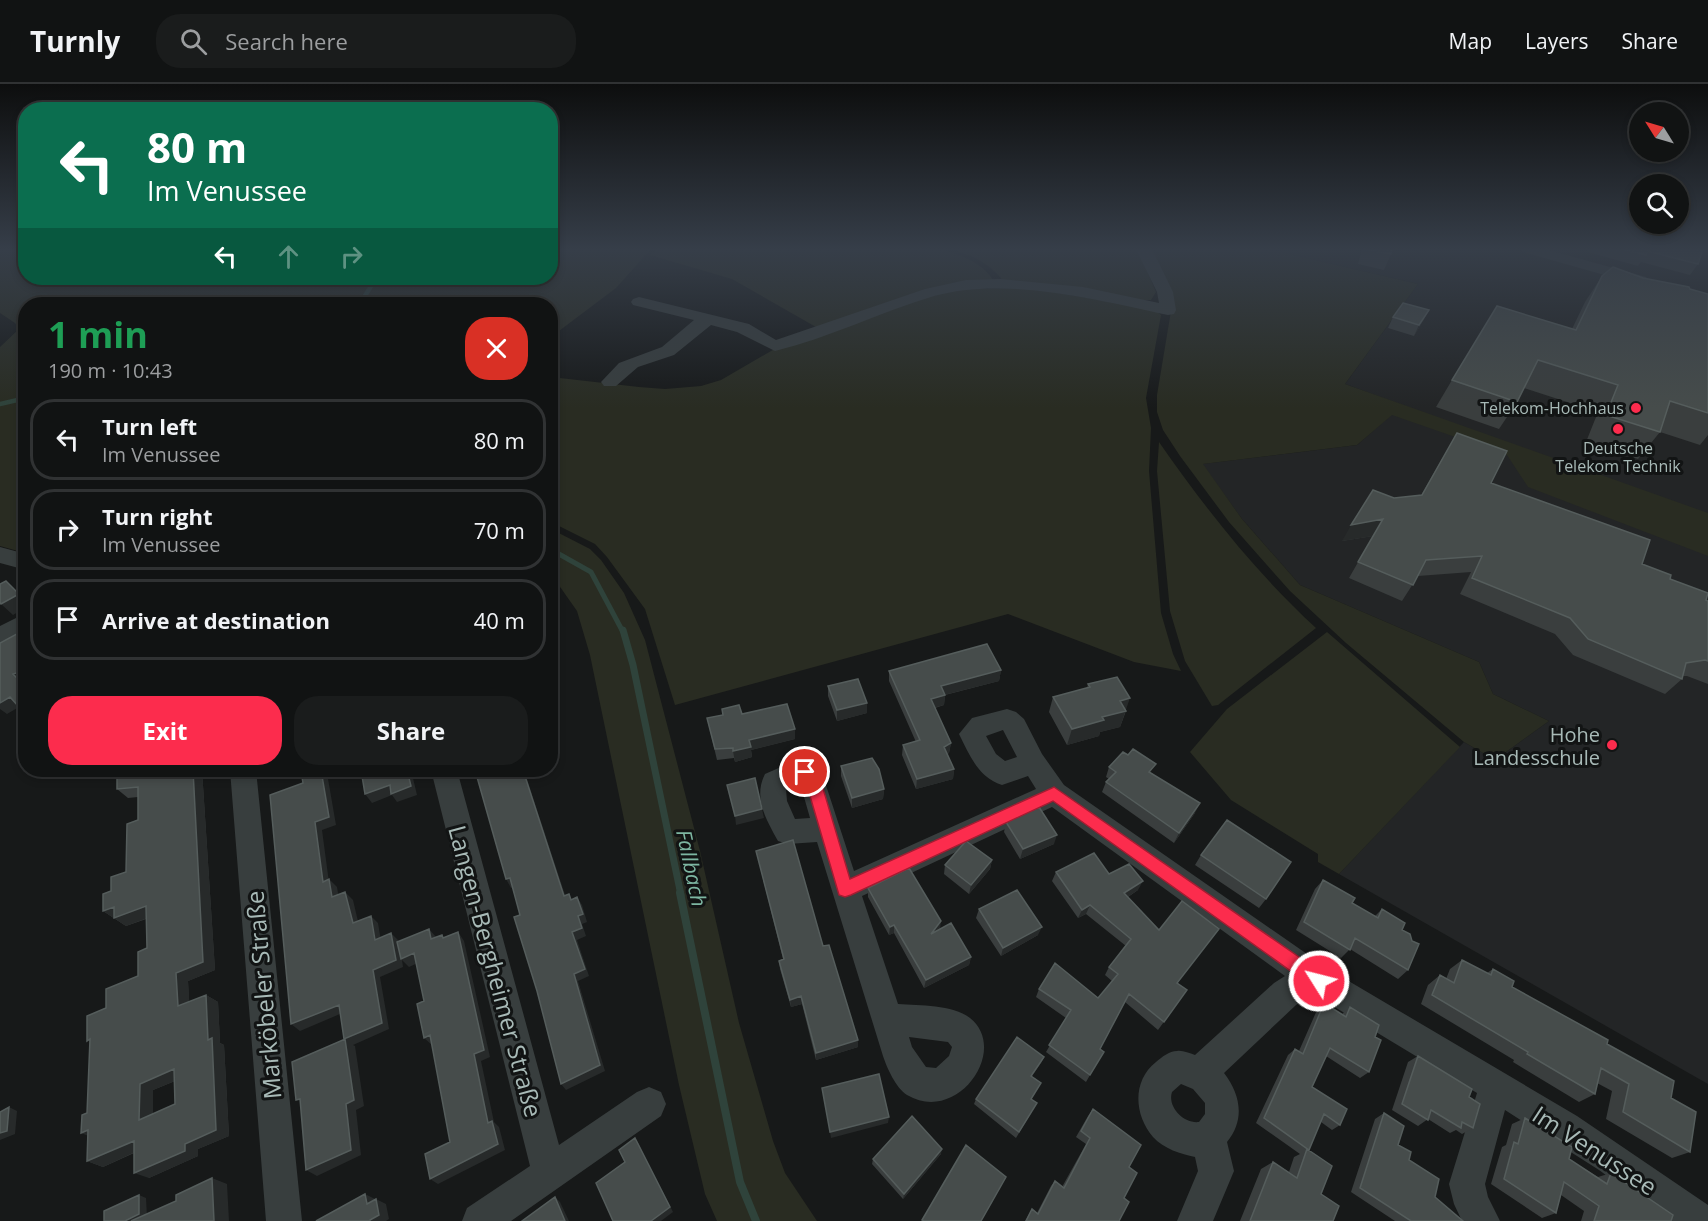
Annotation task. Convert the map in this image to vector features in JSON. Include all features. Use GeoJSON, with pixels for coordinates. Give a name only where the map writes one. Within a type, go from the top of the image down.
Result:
{"type":"FeatureCollection","features":[{"type":"Feature","properties":{"kind":"street"},"geometry":{"type":"LineString","coordinates":[[639,302],[743,328],[775,346],[905,302]]}},
{"type":"Feature","properties":{"kind":"street"},"geometry":{"type":"LineString","coordinates":[[1131,302],[1168,310],[1167,302]]}},
{"type":"Feature","properties":{"kind":"street"},"geometry":{"type":"LineString","coordinates":[[610,382],[627,364],[667,351],[692,328],[709,319]]}},
{"type":"Feature","properties":{"kind":"street"},"geometry":{"type":"LineString","coordinates":[[0,555],[18,560]]}},
{"type":"Feature","properties":{"kind":"street"},"geometry":{"type":"LineString","coordinates":[[0,637],[18,627]]}},
{"type":"Feature","properties":{"kind":"street","name":"Im Venussee"},"geometry":{"type":"LineString","coordinates":[[1033,762],[1054,793],[1319,981],[1334,988],[1621,1166],[1694,1219]]}},
{"type":"Feature","properties":{"kind":"street","name":"Marköbeler Straße"},"geometry":{"type":"LineString","coordinates":[[244,777],[284,1221]]}},
{"type":"Feature","properties":{"kind":"street","name":"Langen-Bergheimer Straße"},"geometry":{"type":"LineString","coordinates":[[446,777],[549,1173]]}},
{"type":"Feature","properties":{"kind":"street"},"geometry":{"type":"LineString","coordinates":[[845,889],[1054,793]]}},
{"type":"Feature","properties":{"kind":"street"},"geometry":{"type":"LineString","coordinates":[[827,830],[886,1019]]}},
{"type":"Feature","properties":{"kind":"street"},"geometry":{"type":"LineString","coordinates":[[1200,1073],[1285,994],[1302,983],[1319,981]]}},
{"type":"Feature","properties":{"kind":"street"},"geometry":{"type":"LineString","coordinates":[[1176,1067],[1188,1068],[1200,1073],[1212,1083],[1219,1096],[1222,1118],[1215,1133],[1195,1140],[1176,1135],[1168,1129],[1154,1107],[1155,1088],[1164,1073],[1176,1067]]}},
{"type":"Feature","properties":{"kind":"street"},"geometry":{"type":"LineString","coordinates":[[1482,1221],[1472,1204],[1467,1184],[1495,1087]]}},
{"type":"Feature","properties":{"kind":"street"},"geometry":{"type":"LineString","coordinates":[[480,1221],[649,1104]]}},
{"type":"Feature","properties":{"kind":"street"},"geometry":{"type":"LineString","coordinates":[[1195,1221],[1216,1171],[1208,1136]]}},
{"type":"Feature","properties":{"kind":"shaded area"},"geometry":{"type":"Polygon","coordinates":[[[0,302],[18,302],[18,328],[15,323],[0,313],[0,302]]]}},
{"type":"Feature","properties":{"kind":"shaded area"},"geometry":{"type":"Polygon","coordinates":[[[558,302],[597,302],[558,332],[558,302]]]}},
{"type":"Feature","properties":{"kind":"shaded area"},"geometry":{"type":"Polygon","coordinates":[[[772,302],[900,302],[816,327],[772,302]]]}},
{"type":"Feature","properties":{"kind":"shaded area"},"geometry":{"type":"Polygon","coordinates":[[[910,302],[1113,302],[1154,309],[1161,315],[1146,398],[1151,428],[1149,471],[1161,613],[1173,654],[1181,671],[1134,662],[1008,614],[675,705],[645,609],[595,544],[558,526],[558,378],[665,389],[701,386],[721,380],[778,347],[910,302]]]}},
{"type":"Feature","properties":{"kind":"shaded area"},"geometry":{"type":"Polygon","coordinates":[[[1169,302],[1405,302],[1345,384],[1708,513],[1708,556],[1528,487],[1507,455],[1392,415],[1357,445],[1203,464],[1242,519],[1300,585],[1479,662],[1493,694],[1549,721],[1495,760],[1464,742],[1346,643],[1290,591],[1229,522],[1180,456],[1163,430],[1157,412],[1157,395],[1171,311],[1169,302]]]}},
{"type":"Feature","properties":{"kind":"shaded area","name":"Hohe Landesschule"},"geometry":{"type":"Polygon","coordinates":[[[1405,302],[1708,302],[1708,1084],[1339,874],[1464,742],[1495,760],[1549,721],[1493,694],[1479,662],[1300,585],[1242,519],[1202,464],[1357,445],[1402,405],[1345,384],[1405,302]]]}},
{"type":"Feature","properties":{"kind":"shaded area"},"geometry":{"type":"Polygon","coordinates":[[[18,330],[18,551],[0,546],[0,347],[18,330]]]}},
{"type":"Feature","properties":{"kind":"shaded area"},"geometry":{"type":"Polygon","coordinates":[[[1159,442],[1232,539],[1316,628],[1218,705],[1212,706],[1185,661],[1170,611],[1157,471],[1159,442]]]}},
{"type":"Feature","properties":{"kind":"shaded area"},"geometry":{"type":"Polygon","coordinates":[[[558,533],[590,549],[601,560],[624,593],[645,640],[700,851],[739,1023],[773,1141],[785,1173],[817,1221],[717,1221],[705,1194],[679,1085],[590,655],[577,611],[558,584],[558,533]]]}},
{"type":"Feature","properties":{"kind":"shaded area"},"geometry":{"type":"Polygon","coordinates":[[[1327,632],[1460,747],[1339,874],[1318,862],[1318,854],[1231,800],[1190,752],[1227,709],[1327,632]]]}},
{"type":"Feature","properties":{"kind":"building"},"geometry":{"type":"Polygon","coordinates":[[[1589,302],[1708,302],[1708,413],[1670,401],[1660,432],[1606,415],[1618,385],[1538,360],[1517,402],[1452,380],[1497,306],[1576,330],[1589,302]]]}},
{"type":"Feature","properties":{"kind":"building"},"geometry":{"type":"Polygon","coordinates":[[[1403,303],[1429,310],[1419,325],[1393,317],[1403,303]]]}},
{"type":"Feature","properties":{"kind":"building"},"geometry":{"type":"Polygon","coordinates":[[[1457,433],[1507,451],[1491,483],[1650,540],[1642,564],[1671,575],[1670,579],[1708,593],[1706,600],[1708,601],[1708,661],[1686,663],[1682,679],[1588,639],[1570,618],[1472,578],[1482,556],[1426,560],[1413,585],[1358,562],[1383,519],[1351,525],[1373,490],[1394,498],[1422,495],[1457,433]]]}},
{"type":"Feature","properties":{"kind":"building"},"geometry":{"type":"Polygon","coordinates":[[[6,581],[18,595],[1,604],[0,584],[6,581]]]}},
{"type":"Feature","properties":{"kind":"building"},"geometry":{"type":"Polygon","coordinates":[[[18,633],[18,672],[13,674],[18,679],[18,706],[10,697],[0,703],[0,643],[18,633]]]}},
{"type":"Feature","properties":{"kind":"building"},"geometry":{"type":"Polygon","coordinates":[[[987,644],[1001,670],[941,686],[945,695],[931,699],[951,743],[944,747],[954,769],[917,779],[903,745],[920,740],[889,671],[987,644]]]}},
{"type":"Feature","properties":{"kind":"building"},"geometry":{"type":"Polygon","coordinates":[[[1117,677],[1130,698],[1120,701],[1126,711],[1102,717],[1104,720],[1072,729],[1053,697],[1090,687],[1088,684],[1117,677]]]}},
{"type":"Feature","properties":{"kind":"building"},"geometry":{"type":"Polygon","coordinates":[[[858,679],[867,703],[837,710],[828,686],[858,679]]]}},
{"type":"Feature","properties":{"kind":"building"},"geometry":{"type":"Polygon","coordinates":[[[787,704],[795,729],[749,740],[751,747],[733,751],[733,748],[715,749],[707,718],[723,715],[722,709],[739,705],[742,714],[787,704]]]}},
{"type":"Feature","properties":{"kind":"building"},"geometry":{"type":"Polygon","coordinates":[[[1133,749],[1156,764],[1149,772],[1200,803],[1179,833],[1106,782],[1116,772],[1109,767],[1123,752],[1128,755],[1133,749]]]}},
{"type":"Feature","properties":{"kind":"building"},"geometry":{"type":"Polygon","coordinates":[[[872,758],[879,769],[884,789],[852,798],[841,766],[872,758]]]}},
{"type":"Feature","properties":{"kind":"building"},"geometry":{"type":"Polygon","coordinates":[[[117,777],[193,777],[203,962],[176,973],[178,1006],[206,995],[208,1040],[212,1038],[216,1130],[185,1144],[185,1151],[134,1173],[134,1141],[87,1161],[88,1130],[81,1133],[82,1115],[87,1113],[90,1039],[87,1041],[87,1016],[106,1008],[106,989],[138,976],[138,952],[147,948],[146,906],[114,918],[114,907],[103,911],[103,894],[111,891],[111,877],[126,872],[127,824],[138,820],[138,787],[117,789],[117,777]],[[174,1069],[140,1084],[139,1120],[175,1104],[174,1069]]]}},
{"type":"Feature","properties":{"kind":"building"},"geometry":{"type":"Polygon","coordinates":[[[302,777],[322,777],[329,817],[315,822],[323,882],[329,879],[332,897],[345,892],[353,923],[371,916],[375,940],[391,933],[396,960],[373,970],[382,1023],[344,1039],[339,1005],[291,1024],[270,795],[303,783],[302,777]]]}},
{"type":"Feature","properties":{"kind":"building"},"geometry":{"type":"Polygon","coordinates":[[[362,777],[409,777],[411,786],[391,794],[390,785],[365,794],[362,777]]]}},
{"type":"Feature","properties":{"kind":"building"},"geometry":{"type":"Polygon","coordinates":[[[477,777],[525,777],[564,896],[569,894],[571,900],[577,897],[583,914],[578,916],[582,928],[572,932],[585,969],[574,974],[600,1065],[561,1084],[537,991],[514,917],[520,915],[510,878],[506,879],[477,777]]]}},
{"type":"Feature","properties":{"kind":"building"},"geometry":{"type":"Polygon","coordinates":[[[755,778],[762,809],[735,816],[727,785],[755,778]]]}},
{"type":"Feature","properties":{"kind":"building"},"geometry":{"type":"Polygon","coordinates":[[[1039,807],[1057,835],[1023,849],[1006,822],[1039,807]]]}},
{"type":"Feature","properties":{"kind":"building"},"geometry":{"type":"Polygon","coordinates":[[[1227,820],[1291,862],[1266,899],[1201,855],[1227,820]]]}},
{"type":"Feature","properties":{"kind":"building"},"geometry":{"type":"Polygon","coordinates":[[[793,840],[823,946],[829,945],[858,1040],[816,1053],[801,996],[790,1000],[779,961],[784,959],[756,851],[793,840]]]}},
{"type":"Feature","properties":{"kind":"building"},"geometry":{"type":"Polygon","coordinates":[[[966,841],[992,860],[971,885],[945,865],[966,841]]]}},
{"type":"Feature","properties":{"kind":"building"},"geometry":{"type":"Polygon","coordinates":[[[1094,853],[1109,874],[1129,864],[1143,881],[1124,893],[1159,930],[1182,901],[1219,929],[1177,983],[1187,990],[1164,1022],[1129,994],[1100,1049],[1104,1052],[1090,1075],[1049,1045],[1071,1010],[1039,989],[1055,963],[1098,998],[1118,974],[1109,967],[1131,939],[1090,905],[1082,910],[1056,872],[1094,853]]]}},
{"type":"Feature","properties":{"kind":"building"},"geometry":{"type":"Polygon","coordinates":[[[909,868],[941,921],[931,934],[951,923],[971,957],[926,980],[894,925],[890,927],[868,888],[909,868]]]}},
{"type":"Feature","properties":{"kind":"building"},"geometry":{"type":"Polygon","coordinates":[[[1323,880],[1355,898],[1352,903],[1378,918],[1382,909],[1405,923],[1402,930],[1410,934],[1412,941],[1419,944],[1408,970],[1355,938],[1350,950],[1304,922],[1323,880]]]}},
{"type":"Feature","properties":{"kind":"building"},"geometry":{"type":"Polygon","coordinates":[[[1017,890],[1042,927],[1003,948],[979,909],[1017,890]]]}},
{"type":"Feature","properties":{"kind":"building"},"geometry":{"type":"Polygon","coordinates":[[[429,929],[431,939],[442,935],[443,938],[458,932],[484,1050],[474,1054],[488,1123],[492,1121],[498,1144],[430,1179],[425,1154],[450,1142],[430,1035],[424,1038],[417,1004],[424,1001],[414,953],[401,959],[397,942],[429,929]]]}},
{"type":"Feature","properties":{"kind":"building"},"geometry":{"type":"Polygon","coordinates":[[[1462,960],[1491,975],[1493,969],[1514,981],[1512,987],[1608,1040],[1607,1044],[1674,1081],[1671,1098],[1696,1112],[1690,1152],[1623,1112],[1629,1084],[1601,1068],[1595,1094],[1432,995],[1440,975],[1454,983],[1462,960]]]}},
{"type":"Feature","properties":{"kind":"building"},"geometry":{"type":"Polygon","coordinates":[[[1324,1003],[1346,1017],[1350,1007],[1379,1025],[1375,1037],[1381,1040],[1369,1072],[1330,1048],[1312,1087],[1347,1109],[1340,1125],[1324,1114],[1309,1150],[1264,1118],[1295,1049],[1303,1054],[1324,1003]]]}},
{"type":"Feature","properties":{"kind":"building"},"geometry":{"type":"Polygon","coordinates":[[[1017,1037],[1044,1057],[1031,1076],[1041,1083],[1031,1099],[1037,1103],[1019,1132],[976,1099],[1017,1037]]]}},
{"type":"Feature","properties":{"kind":"building"},"geometry":{"type":"Polygon","coordinates":[[[345,1039],[354,1100],[346,1104],[351,1150],[306,1170],[300,1099],[296,1100],[292,1062],[345,1039]]]}},
{"type":"Feature","properties":{"kind":"building"},"geometry":{"type":"Polygon","coordinates":[[[1418,1056],[1472,1089],[1469,1097],[1480,1104],[1473,1128],[1462,1122],[1461,1128],[1431,1110],[1428,1120],[1402,1104],[1418,1056]]]}},
{"type":"Feature","properties":{"kind":"building"},"geometry":{"type":"Polygon","coordinates":[[[879,1074],[889,1117],[830,1132],[822,1088],[879,1074]]]}},
{"type":"Feature","properties":{"kind":"building"},"geometry":{"type":"Polygon","coordinates":[[[9,1107],[7,1131],[0,1133],[0,1112],[9,1107]]]}},
{"type":"Feature","properties":{"kind":"building"},"geometry":{"type":"Polygon","coordinates":[[[1093,1109],[1141,1145],[1129,1167],[1137,1173],[1124,1198],[1129,1202],[1119,1221],[1026,1221],[1032,1209],[1038,1214],[1055,1181],[1064,1188],[1090,1138],[1081,1131],[1093,1109]]]}},
{"type":"Feature","properties":{"kind":"building"},"geometry":{"type":"Polygon","coordinates":[[[1384,1113],[1404,1126],[1398,1145],[1411,1152],[1409,1160],[1439,1179],[1435,1197],[1463,1221],[1411,1221],[1360,1188],[1384,1113]]]}},
{"type":"Feature","properties":{"kind":"building"},"geometry":{"type":"Polygon","coordinates":[[[912,1116],[942,1149],[904,1194],[873,1159],[912,1116]]]}},
{"type":"Feature","properties":{"kind":"building"},"geometry":{"type":"Polygon","coordinates":[[[1525,1118],[1572,1147],[1569,1159],[1607,1184],[1611,1173],[1673,1215],[1671,1221],[1594,1221],[1599,1206],[1564,1182],[1556,1213],[1504,1179],[1514,1142],[1518,1144],[1525,1118]]]}},
{"type":"Feature","properties":{"kind":"building"},"geometry":{"type":"Polygon","coordinates":[[[635,1138],[670,1207],[651,1221],[613,1221],[596,1183],[625,1162],[619,1150],[635,1138]]]}},
{"type":"Feature","properties":{"kind":"building"},"geometry":{"type":"Polygon","coordinates":[[[966,1145],[1006,1177],[981,1221],[922,1220],[966,1145]]]}},
{"type":"Feature","properties":{"kind":"building"},"geometry":{"type":"Polygon","coordinates":[[[1307,1149],[1332,1166],[1321,1194],[1339,1206],[1333,1221],[1250,1221],[1273,1162],[1297,1178],[1307,1149]]]}},
{"type":"Feature","properties":{"kind":"building"},"geometry":{"type":"Polygon","coordinates":[[[212,1178],[214,1221],[131,1221],[176,1201],[176,1195],[212,1178]]]}},
{"type":"Feature","properties":{"kind":"building"},"geometry":{"type":"Polygon","coordinates":[[[365,1194],[367,1204],[376,1199],[379,1215],[370,1221],[316,1221],[365,1194]]]}},
{"type":"Feature","properties":{"kind":"building"},"geometry":{"type":"Polygon","coordinates":[[[139,1195],[139,1214],[125,1221],[104,1221],[104,1211],[139,1195]]]}},
{"type":"Feature","properties":{"kind":"building"},"geometry":{"type":"Polygon","coordinates":[[[555,1197],[565,1221],[522,1221],[555,1197]]]}},
{"type":"Feature","properties":{"kind":"waterway"},"geometry":{"type":"LineString","coordinates":[[0,404],[18,400]]}},
{"type":"Feature","properties":{"kind":"waterway","name":"Fallbach"},"geometry":{"type":"LineString","coordinates":[[558,553],[591,572],[623,632]]}},
{"type":"Feature","properties":{"kind":"waterway","name":"Fallbach"},"geometry":{"type":"LineString","coordinates":[[623,630],[633,665],[681,895]]}},
{"type":"Feature","properties":{"kind":"waterway","name":"Fallbach"},"geometry":{"type":"LineString","coordinates":[[680,893],[740,1182],[756,1221]]}},
{"type":"Feature","properties":{"kind":"place","name":"Telekom-Hochhaus"},"geometry":{"type":"Point","coordinates":[1636,408]}},
{"type":"Feature","properties":{"kind":"place","name":"Deutsche Telekom Technik"},"geometry":{"type":"Point","coordinates":[1618,429]}},
{"type":"Feature","properties":{"kind":"place","name":"Hohe Landesschule"},"geometry":{"type":"Point","coordinates":[1612,745]}},
{"type":"Feature","properties":{"kind":"route"},"geometry":{"type":"LineString","coordinates":[[805,772],[811,775],[845,889],[1054,793],[1319,981]]}}]}
